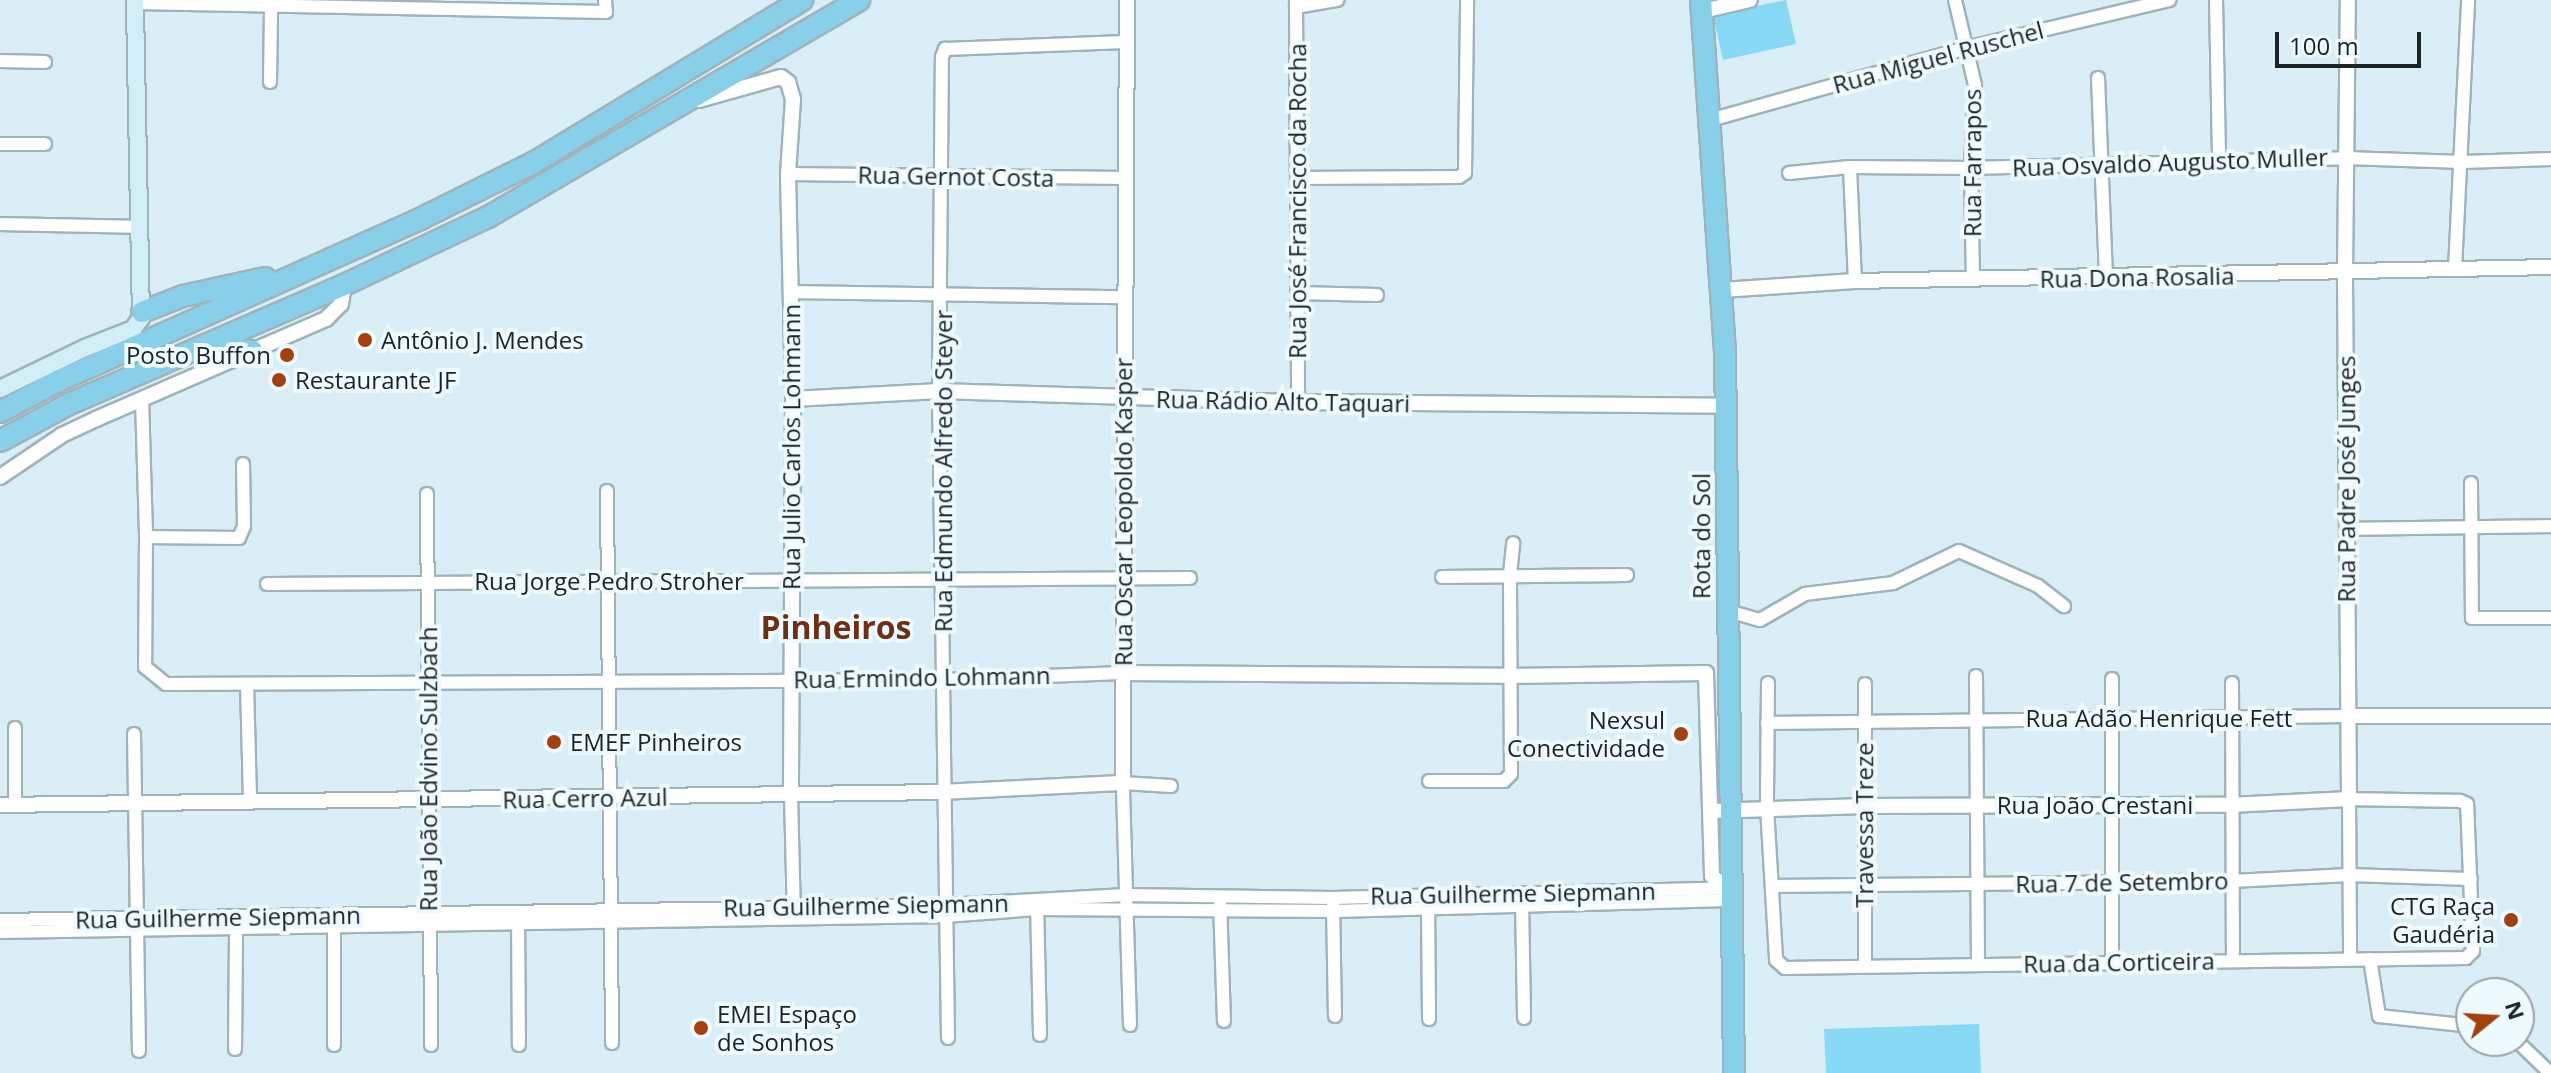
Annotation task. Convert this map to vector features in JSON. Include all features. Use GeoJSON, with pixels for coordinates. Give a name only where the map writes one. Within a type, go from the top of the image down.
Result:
{"type":"FeatureCollection","features":[{"type":"Feature","properties":{"kind":"highway"},"geometry":{"type":"LineString","coordinates":[[0,412],[58,381],[308,269],[533,163],[802,0]]}},
{"type":"Feature","properties":{"kind":"highway"},"geometry":{"type":"LineString","coordinates":[[0,441],[69,404],[344,285],[502,210],[859,0]]}},
{"type":"Feature","properties":{"kind":"highway","name":"Rota do Sol"},"geometry":{"type":"LineString","coordinates":[[1702,6],[1727,406],[1728,611],[1720,811],[1734,1073]]}},
{"type":"Feature","properties":{"kind":"highway"},"geometry":{"type":"LineString","coordinates":[[142,312],[170,300],[308,269]]}},
{"type":"Feature","properties":{"kind":"highway"},"geometry":{"type":"LineString","coordinates":[[198,347],[253,351]]}},
{"type":"Feature","properties":{"kind":"main road"},"geometry":{"type":"LineString","coordinates":[[0,389],[133,329],[142,312],[135,1]]}},
{"type":"Feature","properties":{"kind":"main road"},"geometry":{"type":"LineString","coordinates":[[142,286],[170,300]]}},
{"type":"Feature","properties":{"kind":"main road"},"geometry":{"type":"LineString","coordinates":[[0,383],[142,312]]}},
{"type":"Feature","properties":{"kind":"street","name":"Rua Oscar Leopoldo Kasper"},"geometry":{"type":"LineString","coordinates":[[1127,0],[1122,673],[1130,1025]]}},
{"type":"Feature","properties":{"kind":"street"},"geometry":{"type":"LineString","coordinates":[[1296,4],[1337,0]]}},
{"type":"Feature","properties":{"kind":"street"},"geometry":{"type":"LineString","coordinates":[[1298,178],[1459,177],[1465,173],[1467,0]]}},
{"type":"Feature","properties":{"kind":"street"},"geometry":{"type":"LineString","coordinates":[[1702,6],[1750,0]]}},
{"type":"Feature","properties":{"kind":"street","name":"Rua Farrapos"},"geometry":{"type":"LineString","coordinates":[[1955,0],[1975,85],[1971,168],[1973,279]]}},
{"type":"Feature","properties":{"kind":"street","name":"Rua Miguel Ruschel"},"geometry":{"type":"LineString","coordinates":[[1710,120],[1966,48],[2169,0]]}},
{"type":"Feature","properties":{"kind":"street"},"geometry":{"type":"LineString","coordinates":[[2216,0],[2219,161]]}},
{"type":"Feature","properties":{"kind":"street","name":"Rua Padre José Junges"},"geometry":{"type":"LineString","coordinates":[[2348,0],[2345,273],[2350,959]]}},
{"type":"Feature","properties":{"kind":"street"},"geometry":{"type":"LineString","coordinates":[[2455,269],[2463,162],[2468,0]]}},
{"type":"Feature","properties":{"kind":"street"},"geometry":{"type":"LineString","coordinates":[[135,1],[271,6],[606,6]]}},
{"type":"Feature","properties":{"kind":"street","name":"Rua José Francisco da Rocha"},"geometry":{"type":"LineString","coordinates":[[1296,4],[1298,402]]}},
{"type":"Feature","properties":{"kind":"street"},"geometry":{"type":"LineString","coordinates":[[270,82],[271,6]]}},
{"type":"Feature","properties":{"kind":"street","name":"Rua Edmundo Alfredo Steyer"},"geometry":{"type":"LineString","coordinates":[[948,1038],[939,391],[942,57],[945,49],[1125,42]]}},
{"type":"Feature","properties":{"kind":"street"},"geometry":{"type":"LineString","coordinates":[[0,61],[45,62]]}},
{"type":"Feature","properties":{"kind":"street","name":"Rua Julio Carlos Lohmann"},"geometry":{"type":"LineString","coordinates":[[687,103],[781,77],[788,82],[793,99],[788,174],[793,399],[791,795],[794,913]]}},
{"type":"Feature","properties":{"kind":"street"},"geometry":{"type":"LineString","coordinates":[[2098,78],[2106,278]]}},
{"type":"Feature","properties":{"kind":"street"},"geometry":{"type":"LineString","coordinates":[[0,144],[45,144]]}},
{"type":"Feature","properties":{"kind":"street","name":"Rua Osvaldo Augusto Muller"},"geometry":{"type":"LineString","coordinates":[[1789,173],[1850,167],[1971,168],[2347,158],[2463,162],[2551,159]]}},
{"type":"Feature","properties":{"kind":"street"},"geometry":{"type":"LineString","coordinates":[[1850,167],[1855,281]]}},
{"type":"Feature","properties":{"kind":"street","name":"Rua Gernot Costa"},"geometry":{"type":"LineString","coordinates":[[788,174],[1124,178]]}},
{"type":"Feature","properties":{"kind":"street"},"geometry":{"type":"LineString","coordinates":[[0,224],[139,227]]}},
{"type":"Feature","properties":{"kind":"street","name":"Rua Dona Rosalia"},"geometry":{"type":"LineString","coordinates":[[1722,290],[1855,281],[2551,267]]}},
{"type":"Feature","properties":{"kind":"street"},"geometry":{"type":"LineString","coordinates":[[0,477],[62,435],[326,319],[341,304],[344,285]]}},
{"type":"Feature","properties":{"kind":"street"},"geometry":{"type":"LineString","coordinates":[[790,292],[1123,297]]}},
{"type":"Feature","properties":{"kind":"street"},"geometry":{"type":"LineString","coordinates":[[1298,293],[1377,295]]}},
{"type":"Feature","properties":{"kind":"street","name":"Rua Rádio Alto Taquari"},"geometry":{"type":"LineString","coordinates":[[793,399],[939,391],[1298,402],[1727,406]]}},
{"type":"Feature","properties":{"kind":"street"},"geometry":{"type":"LineString","coordinates":[[142,399],[146,537],[239,538],[244,526],[243,464]]}},
{"type":"Feature","properties":{"kind":"street"},"geometry":{"type":"LineString","coordinates":[[2471,483],[2472,618],[2551,618]]}},
{"type":"Feature","properties":{"kind":"street"},"geometry":{"type":"LineString","coordinates":[[607,491],[612,1043]]}},
{"type":"Feature","properties":{"kind":"street","name":"Rua João Edvino Sulzbach"},"geometry":{"type":"LineString","coordinates":[[427,494],[431,1045]]}},
{"type":"Feature","properties":{"kind":"street"},"geometry":{"type":"LineString","coordinates":[[2347,529],[2551,526]]}},
{"type":"Feature","properties":{"kind":"street","name":"Rua Ermindo Lohmann"},"geometry":{"type":"LineString","coordinates":[[146,537],[145,667],[166,684],[429,680],[945,680],[1122,673],[1510,676],[1706,673]]}},
{"type":"Feature","properties":{"kind":"street"},"geometry":{"type":"LineString","coordinates":[[1429,781],[1504,781],[1511,774],[1510,574],[1513,543]]}},
{"type":"Feature","properties":{"kind":"street"},"geometry":{"type":"LineString","coordinates":[[1728,611],[1760,620],[1805,594],[1893,583],[1959,551],[2038,586],[2064,606]]}},
{"type":"Feature","properties":{"kind":"street"},"geometry":{"type":"LineString","coordinates":[[1442,577],[1627,575]]}},
{"type":"Feature","properties":{"kind":"street","name":"Rua Jorge Pedro Stroher"},"geometry":{"type":"LineString","coordinates":[[267,584],[941,577],[1190,578]]}},
{"type":"Feature","properties":{"kind":"street"},"geometry":{"type":"LineString","coordinates":[[1720,811],[1706,673],[1727,655]]}},
{"type":"Feature","properties":{"kind":"street"},"geometry":{"type":"LineString","coordinates":[[1976,676],[1978,965]]}},
{"type":"Feature","properties":{"kind":"street"},"geometry":{"type":"LineString","coordinates":[[2112,679],[2112,963]]}},
{"type":"Feature","properties":{"kind":"street"},"geometry":{"type":"LineString","coordinates":[[1768,683],[1767,807],[1772,886]]}},
{"type":"Feature","properties":{"kind":"street"},"geometry":{"type":"LineString","coordinates":[[2232,683],[2230,805],[2233,959]]}},
{"type":"Feature","properties":{"kind":"street"},"geometry":{"type":"LineString","coordinates":[[247,684],[250,802]]}},
{"type":"Feature","properties":{"kind":"street","name":"Travessa Treze"},"geometry":{"type":"LineString","coordinates":[[1865,684],[1865,966]]}},
{"type":"Feature","properties":{"kind":"street","name":"Rua Adão Henrique Fett"},"geometry":{"type":"LineString","coordinates":[[1767,723],[2551,716]]}},
{"type":"Feature","properties":{"kind":"street"},"geometry":{"type":"LineString","coordinates":[[8,805],[15,728]]}},
{"type":"Feature","properties":{"kind":"street"},"geometry":{"type":"LineString","coordinates":[[134,734],[139,1051]]}},
{"type":"Feature","properties":{"kind":"street","name":"Rua Cerro Azul"},"geometry":{"type":"LineString","coordinates":[[8,805],[791,795],[943,792],[1123,783],[1171,786]]}},
{"type":"Feature","properties":{"kind":"street","name":"Rua João Crestani"},"geometry":{"type":"LineString","coordinates":[[1720,811],[1767,807],[2230,805],[2349,799],[2460,801],[2470,810],[2471,879]]}},
{"type":"Feature","properties":{"kind":"street","name":"Rua 7 de Setembro"},"geometry":{"type":"LineString","coordinates":[[1772,886],[2231,881],[2349,875],[2471,879]]}},
{"type":"Feature","properties":{"kind":"street","name":"Rua da Corticeira"},"geometry":{"type":"LineString","coordinates":[[1772,886],[1776,960],[1785,968],[2233,959],[2466,958],[2473,951],[2471,879]]}},
{"type":"Feature","properties":{"kind":"street","name":"Rua Guilherme Siepmann"},"geometry":{"type":"LineString","coordinates":[[1220,901],[1275,910],[1333,904],[1723,890]]}},
{"type":"Feature","properties":{"kind":"street"},"geometry":{"type":"LineString","coordinates":[[1275,895],[1275,910]]}},
{"type":"Feature","properties":{"kind":"street","name":"Rua Guilherme Siepmann"},"geometry":{"type":"LineString","coordinates":[[0,932],[135,924],[945,911],[1037,904],[1220,901],[1275,895],[1333,904]]}},
{"type":"Feature","properties":{"kind":"street"},"geometry":{"type":"LineString","coordinates":[[1522,899],[1524,1018]]}},
{"type":"Feature","properties":{"kind":"street"},"geometry":{"type":"LineString","coordinates":[[1220,901],[1224,1021]]}},
{"type":"Feature","properties":{"kind":"street"},"geometry":{"type":"LineString","coordinates":[[1428,901],[1429,1019]]}},
{"type":"Feature","properties":{"kind":"street"},"geometry":{"type":"LineString","coordinates":[[1037,904],[1040,1035]]}},
{"type":"Feature","properties":{"kind":"street"},"geometry":{"type":"LineString","coordinates":[[1333,904],[1335,1016]]}},
{"type":"Feature","properties":{"kind":"street"},"geometry":{"type":"LineString","coordinates":[[518,917],[519,1045]]}},
{"type":"Feature","properties":{"kind":"street","name":"Rua Guilherme Siepmann"},"geometry":{"type":"LineString","coordinates":[[0,920],[135,924]]}},
{"type":"Feature","properties":{"kind":"street"},"geometry":{"type":"LineString","coordinates":[[334,920],[334,1045]]}},
{"type":"Feature","properties":{"kind":"street"},"geometry":{"type":"LineString","coordinates":[[235,1049],[236,922]]}},
{"type":"Feature","properties":{"kind":"street"},"geometry":{"type":"LineString","coordinates":[[2370,959],[2379,1016],[2455,1024]]}},
{"type":"Feature","properties":{"kind":"street"},"geometry":{"type":"LineString","coordinates":[[2534,1057],[2550,1073]]}},
{"type":"Feature","properties":{"kind":"shaded area"},"geometry":{"type":"Polygon","coordinates":[[[1786,0],[1796,44],[1723,60],[1713,15],[1786,0]]]}},
{"type":"Feature","properties":{"kind":"shaded area"},"geometry":{"type":"Polygon","coordinates":[[[1979,1024],[1981,1073],[1826,1073],[1824,1029],[1979,1024]]]}},
{"type":"Feature","properties":{"kind":"place","name":"Antônio J. Mendes"},"geometry":{"type":"Point","coordinates":[365,340]}},
{"type":"Feature","properties":{"kind":"place","name":"Posto Buffon"},"geometry":{"type":"Point","coordinates":[287,355]}},
{"type":"Feature","properties":{"kind":"place","name":"Restaurante JF"},"geometry":{"type":"Point","coordinates":[279,380]}},
{"type":"Feature","properties":{"kind":"place","name":"Nexsul Conectividade"},"geometry":{"type":"Point","coordinates":[1681,734]}},
{"type":"Feature","properties":{"kind":"place","name":"EMEF Pinheiros"},"geometry":{"type":"Point","coordinates":[554,742]}},
{"type":"Feature","properties":{"kind":"place","name":"CTG Raça Gaudéria"},"geometry":{"type":"Point","coordinates":[2511,920]}},
{"type":"Feature","properties":{"kind":"place","name":"EMEI Espaço de Sonhos"},"geometry":{"type":"Point","coordinates":[701,1028]}},
{"type":"Feature","properties":{"kind":"district","name":"Pinheiros"},"geometry":{"type":"Point","coordinates":[836,627]}}]}
